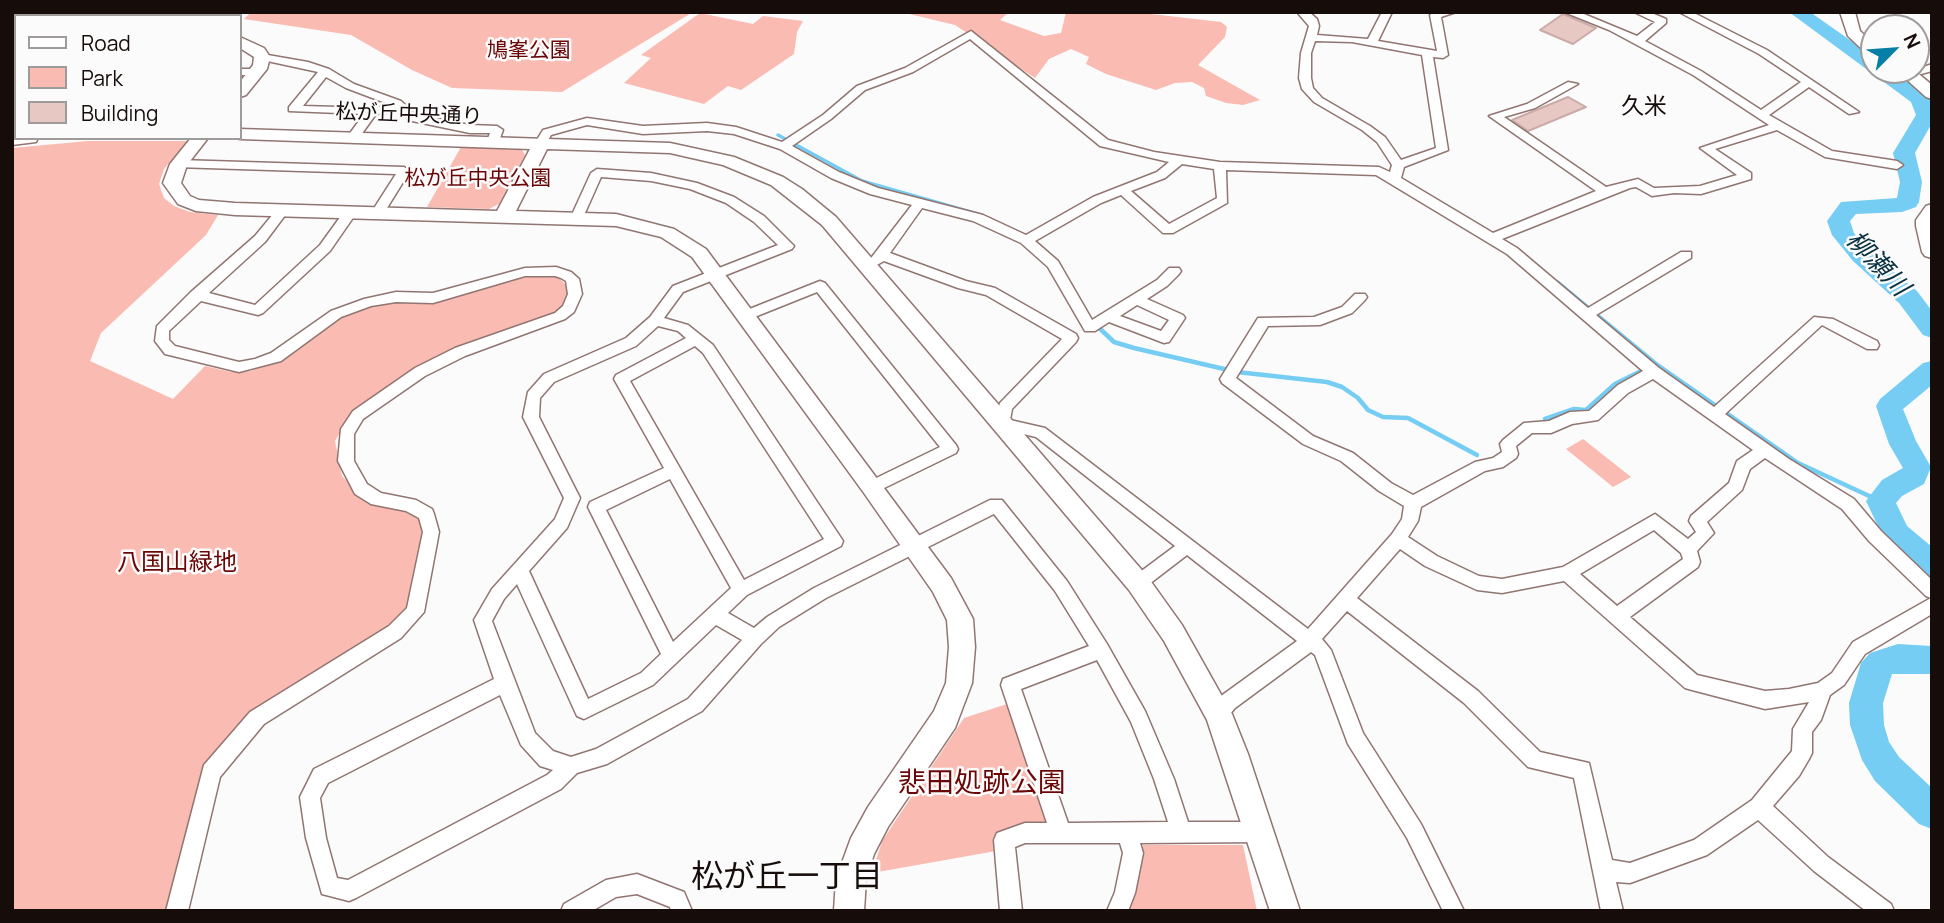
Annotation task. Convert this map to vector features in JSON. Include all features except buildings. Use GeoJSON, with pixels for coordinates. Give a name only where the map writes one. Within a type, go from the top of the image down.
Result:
{"type":"FeatureCollection","features":[{"type":"Feature","properties":{"kind":"street"},"geometry":{"type":"LineString","coordinates":[[1302,12],[1313,20],[1305,78],[1312,94],[1381,140],[1398,165],[1395,179]]}},
{"type":"Feature","properties":{"kind":"street"},"geometry":{"type":"LineString","coordinates":[[1372,42],[1387,12]]}},
{"type":"Feature","properties":{"kind":"street"},"geometry":{"type":"LineString","coordinates":[[1309,38],[1372,42],[1443,55],[1435,15],[1451,12]]}},
{"type":"Feature","properties":{"kind":"street"},"geometry":{"type":"LineString","coordinates":[[1569,12],[1613,28],[1697,73],[1778,126],[1836,157],[1897,165]]}},
{"type":"Feature","properties":{"kind":"street"},"geometry":{"type":"LineString","coordinates":[[1847,12],[1853,33],[1860,39]]}},
{"type":"Feature","properties":{"kind":"street"},"geometry":{"type":"LineString","coordinates":[[1638,41],[1661,21],[1643,13]]}},
{"type":"Feature","properties":{"kind":"street"},"geometry":{"type":"LineString","coordinates":[[1690,14],[1763,51],[1853,112]]}},
{"type":"Feature","properties":{"kind":"street"},"geometry":{"type":"LineString","coordinates":[[784,146],[827,117],[861,88],[909,69],[971,34],[1104,143],[1178,161],[1220,166],[1378,171],[1492,238],[1588,314],[1654,372],[1720,411],[1765,450],[1848,504],[1875,536],[1932,591]]}},
{"type":"Feature","properties":{"kind":"street"},"geometry":{"type":"LineString","coordinates":[[242,43],[258,51],[242,88]]}},
{"type":"Feature","properties":{"kind":"street"},"geometry":{"type":"LineString","coordinates":[[1398,165],[1442,150],[1427,53]]}},
{"type":"Feature","properties":{"kind":"street"},"geometry":{"type":"LineString","coordinates":[[253,67],[308,65],[325,71],[349,86],[401,107],[412,118],[470,129],[497,130],[493,141]]}},
{"type":"Feature","properties":{"kind":"street"},"geometry":{"type":"LineString","coordinates":[[325,71],[294,109],[372,111],[401,107]]}},
{"type":"Feature","properties":{"kind":"street"},"geometry":{"type":"LineString","coordinates":[[1761,115],[1809,82]]}},
{"type":"Feature","properties":{"kind":"street"},"geometry":{"type":"LineString","coordinates":[[1572,85],[1531,106],[1495,116],[1605,192]]}},
{"type":"Feature","properties":{"kind":"street"},"geometry":{"type":"LineString","coordinates":[[354,136],[372,111]]}},
{"type":"Feature","properties":{"kind":"street"},"geometry":{"type":"LineString","coordinates":[[504,216],[547,133],[587,121],[643,130],[707,127],[736,131],[784,146],[802,154],[835,176],[874,191],[978,218],[1026,240],[1053,264],[1090,328],[1137,300],[1174,271]]}},
{"type":"Feature","properties":{"kind":"street"},"geometry":{"type":"LineString","coordinates":[[1492,238],[1628,184],[1638,183],[1652,192],[1674,189],[1701,190],[1747,176],[1706,148],[1778,126]]}},
{"type":"Feature","properties":{"kind":"street","name":"松が丘中央通り"},"geometry":{"type":"LineString","coordinates":[[242,134],[670,148],[728,161],[777,181],[796,193],[875,260],[1002,424],[1138,583],[1173,634],[1218,714],[1262,832],[1285,911]]}},
{"type":"Feature","properties":{"kind":"street"},"geometry":{"type":"LineString","coordinates":[[197,142],[179,164],[172,183],[184,200],[215,207],[615,220],[667,233],[699,253],[747,315],[942,585],[960,619],[960,683],[946,719],[878,817],[861,848],[851,879],[849,911]]}},
{"type":"Feature","properties":{"kind":"street"},"geometry":{"type":"LineString","coordinates":[[1026,240],[1075,211],[1161,175],[1178,161]]}},
{"type":"Feature","properties":{"kind":"street"},"geometry":{"type":"LineString","coordinates":[[179,164],[404,171],[377,213]]}},
{"type":"Feature","properties":{"kind":"street"},"geometry":{"type":"LineString","coordinates":[[1122,190],[1168,230],[1223,200],[1220,166]]}},
{"type":"Feature","properties":{"kind":"street"},"geometry":{"type":"LineString","coordinates":[[571,766],[547,759],[528,739],[483,620],[498,594],[561,523],[572,498],[531,417],[533,396],[549,378],[631,342],[655,320],[678,289],[787,246],[760,219],[730,200],[693,186],[651,177],[597,173],[576,219]]}},
{"type":"Feature","properties":{"kind":"street"},"geometry":{"type":"LineString","coordinates":[[919,202],[875,260],[990,291],[1071,338],[1005,407],[1002,424],[1040,432],[1322,650],[1355,738],[1414,831],[1454,911]]}},
{"type":"Feature","properties":{"kind":"street"},"geometry":{"type":"LineString","coordinates":[[1932,209],[1925,220],[1926,236],[1932,251]]}},
{"type":"Feature","properties":{"kind":"street"},"geometry":{"type":"LineString","coordinates":[[177,911],[211,772],[257,718],[395,632],[415,611],[431,532],[426,514],[410,505],[377,499],[361,489],[346,461],[346,433],[358,415],[421,372],[460,352],[560,316],[569,309],[576,288],[572,279],[566,275],[544,270],[524,272],[433,298],[396,298],[369,302],[336,314],[275,357],[239,367],[170,350],[162,341],[162,329],[260,239],[283,210]]}},
{"type":"Feature","properties":{"kind":"street"},"geometry":{"type":"LineString","coordinates":[[196,295],[258,310],[325,248],[351,212]]}},
{"type":"Feature","properties":{"kind":"street"},"geometry":{"type":"LineString","coordinates":[[1588,314],[1686,255]]}},
{"type":"Feature","properties":{"kind":"street"},"geometry":{"type":"LineString","coordinates":[[747,315],[820,286],[950,449],[872,487]]}},
{"type":"Feature","properties":{"kind":"street"},"geometry":{"type":"LineString","coordinates":[[1360,296],[1346,310],[1315,322],[1263,321],[1227,379],[1308,440],[1346,457],[1385,487],[1413,503]]}},
{"type":"Feature","properties":{"kind":"street"},"geometry":{"type":"LineString","coordinates":[[1109,317],[1164,338],[1178,318],[1137,300]]}},
{"type":"Feature","properties":{"kind":"street"},"geometry":{"type":"LineString","coordinates":[[519,569],[584,710],[647,679],[673,658],[714,614],[741,590],[835,541],[708,349],[683,328],[655,320]]}},
{"type":"Feature","properties":{"kind":"street"},"geometry":{"type":"LineString","coordinates":[[1720,411],[1819,320],[1872,345]]}},
{"type":"Feature","properties":{"kind":"street"},"geometry":{"type":"LineString","coordinates":[[696,338],[621,379],[741,590]]}},
{"type":"Feature","properties":{"kind":"street"},"geometry":{"type":"LineString","coordinates":[[1413,503],[1487,463],[1497,463],[1510,454],[1508,444],[1529,427],[1551,427],[1570,418],[1593,416],[1623,389],[1654,372]]}},
{"type":"Feature","properties":{"kind":"street"},"geometry":{"type":"LineString","coordinates":[[1688,549],[1706,533],[1697,521],[1737,486],[1743,465],[1765,450]]}},
{"type":"Feature","properties":{"kind":"street"},"geometry":{"type":"LineString","coordinates":[[672,471],[596,507],[673,658]]}},
{"type":"Feature","properties":{"kind":"street"},"geometry":{"type":"LineString","coordinates":[[1218,714],[1228,702],[1304,647],[1398,539],[1410,521],[1413,503]]}},
{"type":"Feature","properties":{"kind":"street"},"geometry":{"type":"LineString","coordinates":[[505,683],[320,776],[310,797],[316,838],[329,887],[349,891],[554,782],[571,766],[600,757],[695,705],[755,638],[774,622],[820,593],[996,505],[1061,586],[1101,650],[1138,717],[1164,779],[1181,833]]}},
{"type":"Feature","properties":{"kind":"street"},"geometry":{"type":"LineString","coordinates":[[1398,539],[1431,561],[1477,583],[1502,586],[1567,573],[1655,521],[1688,549],[1692,562],[1617,616]]}},
{"type":"Feature","properties":{"kind":"street"},"geometry":{"type":"LineString","coordinates":[[1138,583],[1188,545]]}},
{"type":"Feature","properties":{"kind":"street"},"geometry":{"type":"LineString","coordinates":[[1567,573],[1692,682],[1765,700],[1789,698],[1822,690],[1838,679],[1859,648],[1932,605]]}},
{"type":"Feature","properties":{"kind":"street"},"geometry":{"type":"LineString","coordinates":[[1346,600],[1471,697],[1535,760],[1582,770],[1612,911]]}},
{"type":"Feature","properties":{"kind":"street"},"geometry":{"type":"LineString","coordinates":[[714,614],[755,638]]}},
{"type":"Feature","properties":{"kind":"street"},"geometry":{"type":"LineString","coordinates":[[1061,833],[1010,685],[1101,650]]}},
{"type":"Feature","properties":{"kind":"street"},"geometry":{"type":"LineString","coordinates":[[1605,870],[1630,873],[1700,848],[1759,807],[1792,769],[1802,753],[1802,729],[1814,714],[1822,690]]}},
{"type":"Feature","properties":{"kind":"street"},"geometry":{"type":"LineString","coordinates":[[1759,807],[1821,864],[1884,911]]}},
{"type":"Feature","properties":{"kind":"street"},"geometry":{"type":"LineString","coordinates":[[1011,911],[1004,840],[1025,833],[1128,835],[1262,832]]}},
{"type":"Feature","properties":{"kind":"street"},"geometry":{"type":"LineString","coordinates":[[1117,911],[1125,893],[1133,853],[1128,835]]}},
{"type":"Feature","properties":{"kind":"street"},"geometry":{"type":"LineString","coordinates":[[571,911],[613,887],[637,884],[677,900],[682,911]]}},
{"type":"Feature","properties":{"kind":"green space","name":"鳩峯公園"},"geometry":{"type":"Polygon","coordinates":[[[251,12],[693,12],[562,92],[452,88],[412,70],[351,35],[244,19],[251,12]]]}},
{"type":"Feature","properties":{"kind":"green space"},"geometry":{"type":"Polygon","coordinates":[[[901,12],[1009,12],[1000,20],[1044,36],[1061,33],[1066,12],[1134,12],[1221,22],[1227,27],[1225,37],[1198,65],[1260,100],[1243,105],[1226,103],[1206,96],[1204,88],[1192,82],[1175,83],[1156,90],[1106,74],[1086,64],[1089,57],[1071,49],[1049,59],[1035,78],[955,25],[901,12]]]}},
{"type":"Feature","properties":{"kind":"green space"},"geometry":{"type":"Polygon","coordinates":[[[700,13],[753,24],[763,16],[803,21],[797,32],[794,54],[741,90],[728,86],[704,104],[624,83],[651,58],[641,55],[700,13]]]}},
{"type":"Feature","properties":{"kind":"green space","name":"八国山緑地"},"geometry":{"type":"Polygon","coordinates":[[[88,141],[188,141],[164,169],[159,184],[164,198],[174,206],[190,212],[218,215],[206,235],[101,333],[90,361],[173,399],[205,366],[231,372],[251,371],[286,357],[344,315],[366,307],[394,302],[434,303],[539,273],[557,276],[568,287],[568,299],[560,309],[535,322],[460,346],[429,361],[349,417],[335,441],[342,476],[368,504],[406,511],[420,520],[422,533],[416,579],[406,608],[388,630],[257,708],[203,769],[168,911],[12,911],[12,148],[88,141]]]}},
{"type":"Feature","properties":{"kind":"green space","name":"松が丘中央公園"},"geometry":{"type":"Polygon","coordinates":[[[461,147],[522,150],[525,155],[499,204],[489,209],[427,207],[461,147]]]}},
{"type":"Feature","properties":{"kind":"green space"},"geometry":{"type":"Polygon","coordinates":[[[1583,439],[1631,477],[1613,487],[1566,449],[1583,439]]]}},
{"type":"Feature","properties":{"kind":"green space","name":"悲田処跡公園"},"geometry":{"type":"Polygon","coordinates":[[[1007,704],[1051,825],[995,833],[996,851],[872,873],[882,841],[964,718],[1007,704]]]}},
{"type":"Feature","properties":{"kind":"green space"},"geometry":{"type":"Polygon","coordinates":[[[1143,845],[1243,845],[1257,911],[1126,911],[1143,845]]]}},
{"type":"Feature","properties":{"kind":"waterway","name":"柳瀬川"},"geometry":{"type":"LineString","coordinates":[[1798,12],[1860,56]]}},
{"type":"Feature","properties":{"kind":"waterway","name":"柳瀬川"},"geometry":{"type":"LineString","coordinates":[[1900,84],[1920,99],[1926,115],[1904,153],[1911,182],[1908,202],[1902,205],[1849,207],[1838,221],[1844,235],[1861,256],[1908,297],[1932,329]]}},
{"type":"Feature","properties":{"kind":"waterway"},"geometry":{"type":"LineString","coordinates":[[778,135],[862,181],[981,215]]}},
{"type":"Feature","properties":{"kind":"waterway"},"geometry":{"type":"LineString","coordinates":[[1558,283],[1656,364],[1798,463],[1880,501]]}},
{"type":"Feature","properties":{"kind":"waterway"},"geometry":{"type":"LineString","coordinates":[[1095,324],[1114,342],[1134,348],[1237,372],[1327,382],[1342,387],[1358,398],[1368,410],[1383,417],[1408,418],[1477,455]]}},
{"type":"Feature","properties":{"kind":"waterway","name":"柳瀬川"},"geometry":{"type":"LineString","coordinates":[[1932,370],[1889,406],[1903,444],[1917,467],[1914,476],[1892,488],[1880,501],[1896,534],[1932,566]]}},
{"type":"Feature","properties":{"kind":"waterway"},"geometry":{"type":"LineString","coordinates":[[1545,419],[1574,409],[1586,410],[1615,384],[1641,371]]}},
{"type":"Feature","properties":{"kind":"waterway","name":"柳瀬川"},"geometry":{"type":"LineString","coordinates":[[1932,660],[1898,658],[1881,663],[1873,673],[1866,703],[1867,725],[1874,749],[1887,769],[1932,812]]}},
{"type":"Feature","properties":{"kind":"district","name":"久米"},"geometry":{"type":"Point","coordinates":[1644,108]}},
{"type":"Feature","properties":{"kind":"district","name":"松が丘一丁目"},"geometry":{"type":"Point","coordinates":[787,878]}}]}
